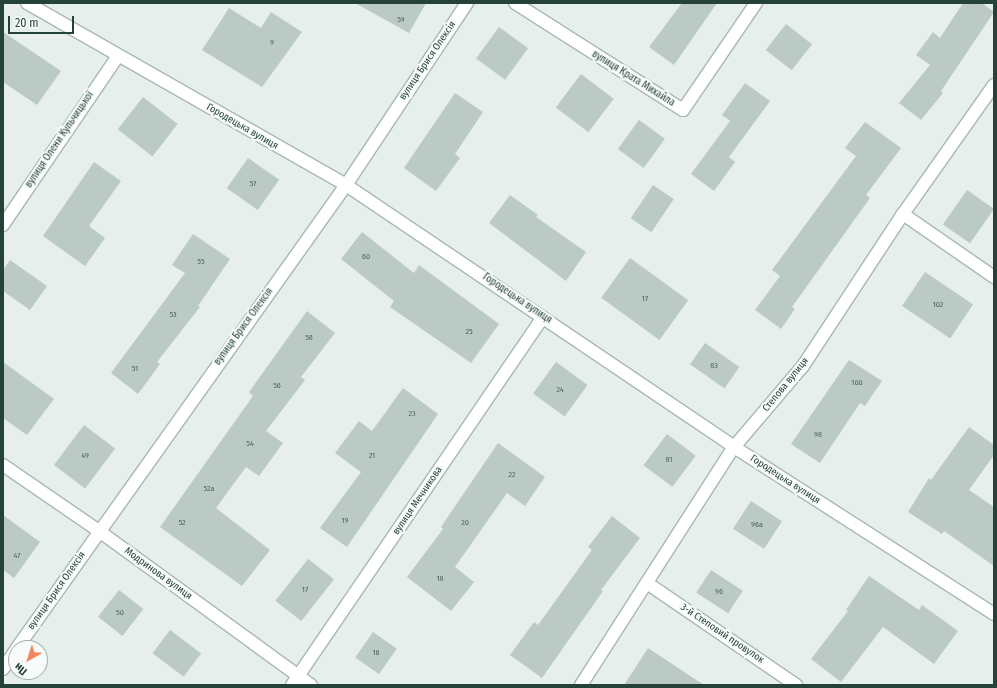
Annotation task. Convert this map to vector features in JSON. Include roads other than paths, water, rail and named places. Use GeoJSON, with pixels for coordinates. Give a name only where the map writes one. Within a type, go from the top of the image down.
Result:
{"type":"FeatureCollection","features":[{"type":"Feature","properties":{"kind":"street","name":"Городецька вулиця"},"geometry":{"type":"LineString","coordinates":[[27,3],[346,185],[543,316],[734,447],[994,614]]}},
{"type":"Feature","properties":{"kind":"street","name":"вулиця Брися Олексія"},"geometry":{"type":"LineString","coordinates":[[23,640],[99,530],[346,185],[467,3]]}},
{"type":"Feature","properties":{"kind":"street","name":"вулиця Крата Михайла"},"geometry":{"type":"LineString","coordinates":[[514,3],[684,110],[756,3]]}},
{"type":"Feature","properties":{"kind":"street","name":"вулиця Олени Кульчицької"},"geometry":{"type":"LineString","coordinates":[[3,225],[118,56]]}},
{"type":"Feature","properties":{"kind":"street","name":"Степова вулиця"},"geometry":{"type":"LineString","coordinates":[[586,683],[647,583],[734,447],[803,366],[903,214],[994,85]]}},
{"type":"Feature","properties":{"kind":"street"},"geometry":{"type":"LineString","coordinates":[[903,214],[994,277]]}},
{"type":"Feature","properties":{"kind":"street","name":"вулиця Мечникова"},"geometry":{"type":"LineString","coordinates":[[295,681],[543,316]]}},
{"type":"Feature","properties":{"kind":"street","name":"Модринова вулиця"},"geometry":{"type":"LineString","coordinates":[[3,465],[99,530],[295,681],[311,685]]}},
{"type":"Feature","properties":{"kind":"street","name":"3-й Степовий провулок"},"geometry":{"type":"LineString","coordinates":[[647,583],[796,685]]}}]}
